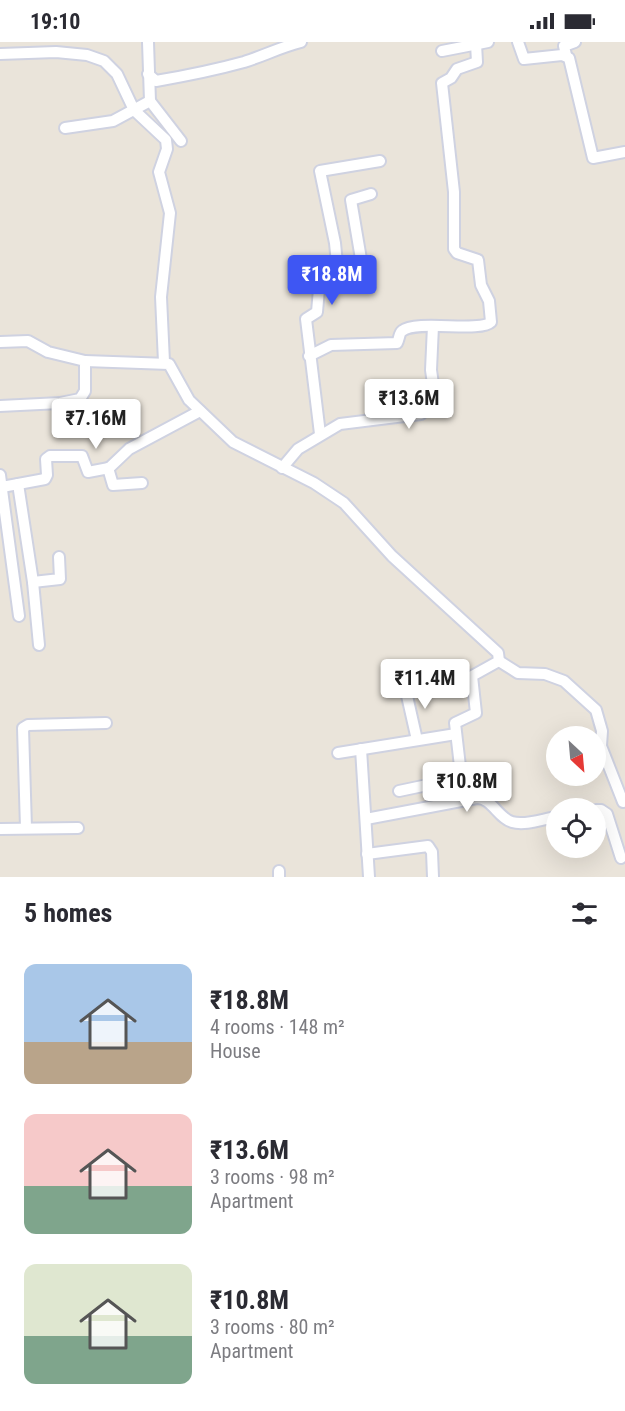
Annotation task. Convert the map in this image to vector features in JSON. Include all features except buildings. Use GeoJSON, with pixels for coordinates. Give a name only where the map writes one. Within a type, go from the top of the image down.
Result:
{"type":"FeatureCollection","features":[{"type":"Feature","properties":{"kind":"street"},"geometry":{"type":"LineString","coordinates":[[148,42],[150,101],[181,141]]}},
{"type":"Feature","properties":{"kind":"street"},"geometry":{"type":"LineString","coordinates":[[148,74],[156,81],[196,74],[246,61],[281,47],[301,42]]}},
{"type":"Feature","properties":{"kind":"street"},"geometry":{"type":"LineString","coordinates":[[518,42],[524,58],[566,55]]}},
{"type":"Feature","properties":{"kind":"street"},"geometry":{"type":"LineString","coordinates":[[575,42],[564,46],[572,67],[593,158],[625,152]]}},
{"type":"Feature","properties":{"kind":"street"},"geometry":{"type":"LineString","coordinates":[[309,356],[331,345],[397,343],[401,331],[433,326],[483,327],[491,322],[489,301],[481,285],[478,260],[454,249],[454,192],[442,83],[451,78],[457,69],[477,62],[482,43],[442,51]]}},
{"type":"Feature","properties":{"kind":"street"},"geometry":{"type":"LineString","coordinates":[[0,54],[56,52],[98,58],[117,74],[134,110],[167,144],[159,172],[170,213],[161,297],[164,362]]}},
{"type":"Feature","properties":{"kind":"street"},"geometry":{"type":"LineString","coordinates":[[65,128],[105,123],[150,101]]}},
{"type":"Feature","properties":{"kind":"street"},"geometry":{"type":"LineString","coordinates":[[339,284],[335,243],[320,171],[380,161]]}},
{"type":"Feature","properties":{"kind":"street"},"geometry":{"type":"LineString","coordinates":[[320,434],[306,320],[318,312],[317,291],[355,279],[361,270],[351,200],[371,194]]}},
{"type":"Feature","properties":{"kind":"street"},"geometry":{"type":"LineString","coordinates":[[282,468],[292,454],[320,434],[351,421],[419,415],[424,406],[434,401],[431,370],[433,326]]}},
{"type":"Feature","properties":{"kind":"street"},"geometry":{"type":"LineString","coordinates":[[0,342],[28,341],[48,352],[85,361],[129,364],[164,362],[169,364],[189,400],[233,442],[314,483],[344,503],[392,555],[494,649],[499,661],[518,673],[546,674],[564,681],[596,710],[602,727],[601,746],[624,802],[607,814],[621,858]]}},
{"type":"Feature","properties":{"kind":"street"},"geometry":{"type":"LineString","coordinates":[[0,406],[60,403],[80,399],[85,391],[85,361]]}},
{"type":"Feature","properties":{"kind":"street"},"geometry":{"type":"LineString","coordinates":[[19,616],[2,515],[1,481],[18,484],[45,479],[46,459],[50,456],[82,456],[88,472],[108,468],[129,449],[200,411]]}},
{"type":"Feature","properties":{"kind":"street"},"geometry":{"type":"LineString","coordinates":[[108,468],[113,485],[142,483]]}},
{"type":"Feature","properties":{"kind":"street"},"geometry":{"type":"LineString","coordinates":[[18,484],[33,582],[39,645]]}},
{"type":"Feature","properties":{"kind":"street"},"geometry":{"type":"LineString","coordinates":[[33,582],[60,579],[59,557]]}},
{"type":"Feature","properties":{"kind":"street"},"geometry":{"type":"LineString","coordinates":[[399,791],[451,780],[461,775],[455,723],[476,713],[472,676],[499,661]]}},
{"type":"Feature","properties":{"kind":"street"},"geometry":{"type":"LineString","coordinates":[[405,687],[417,740]]}},
{"type":"Feature","properties":{"kind":"street"},"geometry":{"type":"LineString","coordinates":[[26,828],[23,728],[28,725],[106,723]]}},
{"type":"Feature","properties":{"kind":"street"},"geometry":{"type":"LineString","coordinates":[[338,753],[456,734]]}},
{"type":"Feature","properties":{"kind":"street"},"geometry":{"type":"LineString","coordinates":[[361,749],[369,877]]}},
{"type":"Feature","properties":{"kind":"street"},"geometry":{"type":"LineString","coordinates":[[366,819],[483,798],[513,822],[546,818]]}},
{"type":"Feature","properties":{"kind":"street"},"geometry":{"type":"LineString","coordinates":[[0,829],[78,828]]}},
{"type":"Feature","properties":{"kind":"street"},"geometry":{"type":"LineString","coordinates":[[367,854],[428,846],[432,852],[433,877]]}}]}
